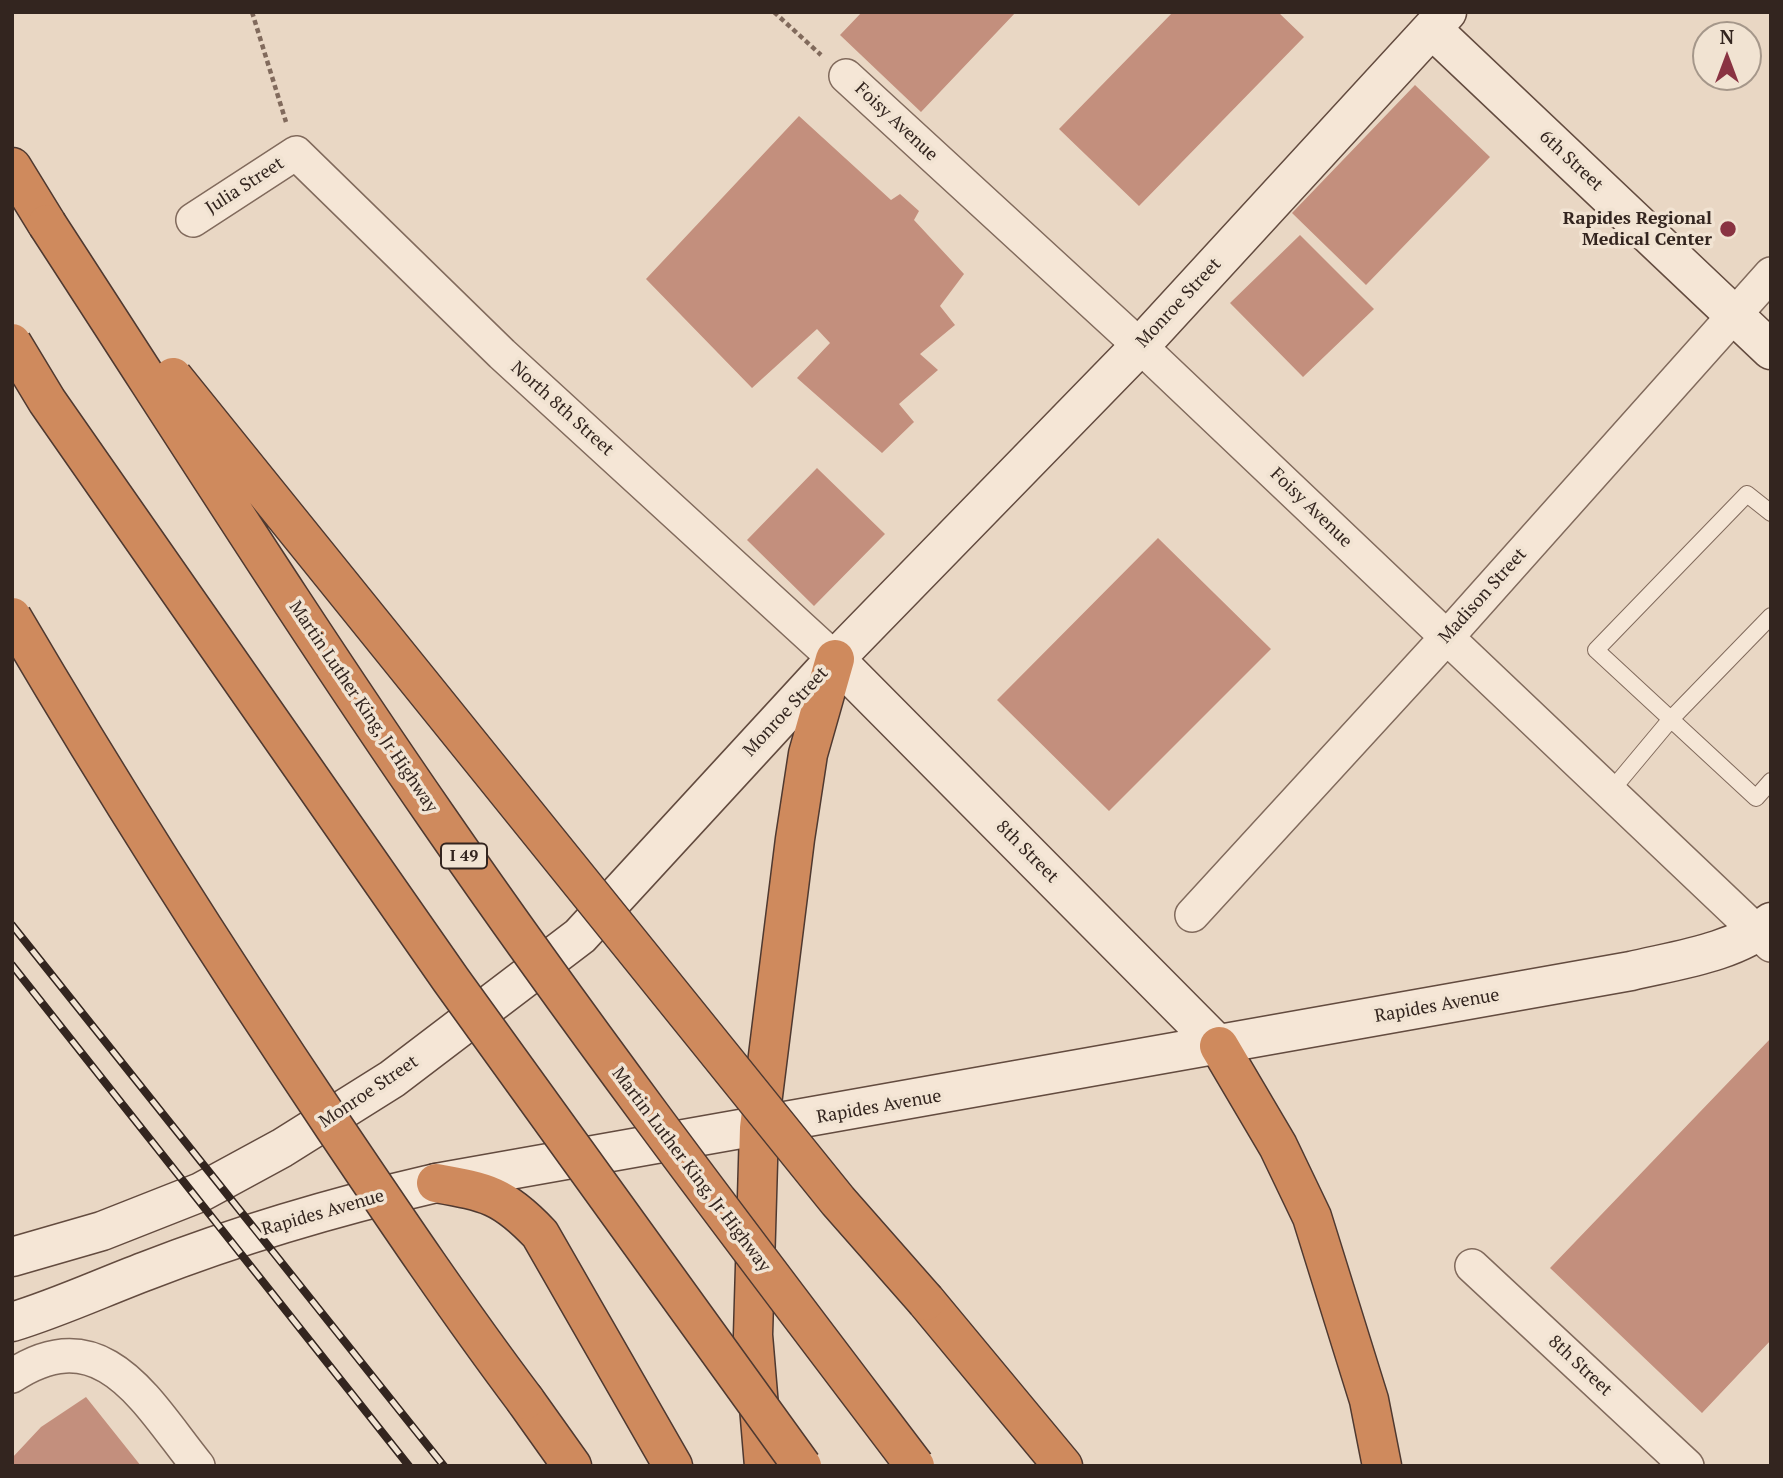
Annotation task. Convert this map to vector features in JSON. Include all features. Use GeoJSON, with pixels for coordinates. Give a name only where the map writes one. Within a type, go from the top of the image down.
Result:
{"type":"FeatureCollection","features":[{"type":"Feature","properties":{"kind":"highway","name":"Martin Luther King, Jr Highway"},"geometry":{"type":"LineString","coordinates":[[12,167],[358,703],[445,829],[614,1069],[915,1466]]}},
{"type":"Feature","properties":{"kind":"highway"},"geometry":{"type":"LineString","coordinates":[[47,224],[838,1201],[926,1301],[1063,1466]]}},
{"type":"Feature","properties":{"kind":"highway"},"geometry":{"type":"LineString","coordinates":[[12,343],[47,401],[451,980],[802,1466]]}},
{"type":"Feature","properties":{"kind":"highway"},"geometry":{"type":"LineString","coordinates":[[12,617],[81,735],[243,992],[462,1317],[572,1466]]}},
{"type":"Feature","properties":{"kind":"highway"},"geometry":{"type":"LineString","coordinates":[[764,1466],[753,1335],[759,1128],[798,814],[808,754],[835,659]]}},
{"type":"Feature","properties":{"kind":"highway"},"geometry":{"type":"LineString","coordinates":[[1219,1046],[1278,1146],[1312,1217],[1368,1400],[1382,1466]]}},
{"type":"Feature","properties":{"kind":"highway"},"geometry":{"type":"LineString","coordinates":[[436,1183],[487,1192],[517,1209],[540,1234],[673,1466]]}},
{"type":"Feature","properties":{"kind":"main road","name":"6th Street"},"geometry":{"type":"LineString","coordinates":[[1439,21],[1771,350]]}},
{"type":"Feature","properties":{"kind":"main road","name":"Monroe Street"},"geometry":{"type":"LineString","coordinates":[[12,1257],[102,1231],[201,1192],[282,1148],[392,1079],[580,936],[835,659],[1140,346],[1439,21]]}},
{"type":"Feature","properties":{"kind":"main road","name":"8th Street"},"geometry":{"type":"LineString","coordinates":[[835,659],[1219,1046]]}},
{"type":"Feature","properties":{"kind":"main road","name":"Rapides Avenue"},"geometry":{"type":"LineString","coordinates":[[29,1317],[147,1270],[327,1209],[436,1183],[759,1128],[1631,971],[1705,953],[1766,933]]}},
{"type":"Feature","properties":{"kind":"main road"},"geometry":{"type":"LineString","coordinates":[[12,1330],[29,1317]]}},
{"type":"Feature","properties":{"kind":"street","name":"Foisy Avenue"},"geometry":{"type":"LineString","coordinates":[[846,76],[1140,346],[1610,792],[1766,933]]}},
{"type":"Feature","properties":{"kind":"street","name":"Julia Street"},"geometry":{"type":"LineString","coordinates":[[193,220],[296,153]]}},
{"type":"Feature","properties":{"kind":"street","name":"North 8th Street"},"geometry":{"type":"LineString","coordinates":[[296,153],[502,354],[835,659]]}},
{"type":"Feature","properties":{"kind":"street","name":"Madison Street"},"geometry":{"type":"LineString","coordinates":[[1192,915],[1447,637],[1771,274]]}},
{"type":"Feature","properties":{"kind":"street","name":"8th Street"},"geometry":{"type":"LineString","coordinates":[[1472,1266],[1687,1466]]}},
{"type":"Feature","properties":{"kind":"street"},"geometry":{"type":"LineString","coordinates":[[12,1377],[34,1362],[58,1355],[88,1357],[111,1365],[135,1387],[198,1466]]}},
{"type":"Feature","properties":{"kind":"lane"},"geometry":{"type":"LineString","coordinates":[[1771,513],[1747,494],[1596,650],[1756,798],[1771,781]]}},
{"type":"Feature","properties":{"kind":"lane"},"geometry":{"type":"LineString","coordinates":[[1610,792],[1671,719],[1771,616]]}},
{"type":"Feature","properties":{"kind":"path"},"geometry":{"type":"LineString","coordinates":[[252,12],[296,153]]}},
{"type":"Feature","properties":{"kind":"path"},"geometry":{"type":"LineString","coordinates":[[774,12],[846,76]]}},
{"type":"Feature","properties":{"kind":"building"},"geometry":{"type":"Polygon","coordinates":[[[862,12],[1016,12],[921,112],[840,35],[862,12]]]}},
{"type":"Feature","properties":{"kind":"building"},"geometry":{"type":"Polygon","coordinates":[[[1173,12],[1278,12],[1304,37],[1139,206],[1059,129],[1173,12]]]}},
{"type":"Feature","properties":{"kind":"building"},"geometry":{"type":"Polygon","coordinates":[[[1415,85],[1490,157],[1366,285],[1292,213],[1415,85]]]}},
{"type":"Feature","properties":{"kind":"building"},"geometry":{"type":"Polygon","coordinates":[[[799,116],[891,200],[900,194],[919,211],[914,220],[964,274],[940,306],[955,325],[920,354],[938,370],[899,404],[914,422],[882,453],[797,378],[830,343],[817,329],[752,388],[646,279],[799,116]]]}},
{"type":"Feature","properties":{"kind":"building"},"geometry":{"type":"Polygon","coordinates":[[[1300,235],[1374,309],[1303,377],[1230,303],[1300,235]]]}},
{"type":"Feature","properties":{"kind":"building"},"geometry":{"type":"Polygon","coordinates":[[[817,468],[885,534],[814,606],[747,540],[817,468]]]}},
{"type":"Feature","properties":{"kind":"building"},"geometry":{"type":"Polygon","coordinates":[[[1158,538],[1271,649],[1109,811],[997,700],[1158,538]]]}},
{"type":"Feature","properties":{"kind":"building"},"geometry":{"type":"Polygon","coordinates":[[[1771,1038],[1771,1340],[1702,1413],[1550,1268],[1771,1038]]]}},
{"type":"Feature","properties":{"kind":"building"},"geometry":{"type":"Polygon","coordinates":[[[86,1397],[141,1466],[12,1466],[12,1458],[41,1427],[86,1397]]]}},
{"type":"Feature","properties":{"kind":"railway"},"geometry":{"type":"LineString","coordinates":[[12,925],[444,1466]]}},
{"type":"Feature","properties":{"kind":"railway"},"geometry":{"type":"LineString","coordinates":[[12,965],[409,1466]]}},
{"type":"Feature","properties":{"kind":"place","name":"Rapides Regional Medical Center"},"geometry":{"type":"Point","coordinates":[1728,229]}}]}
